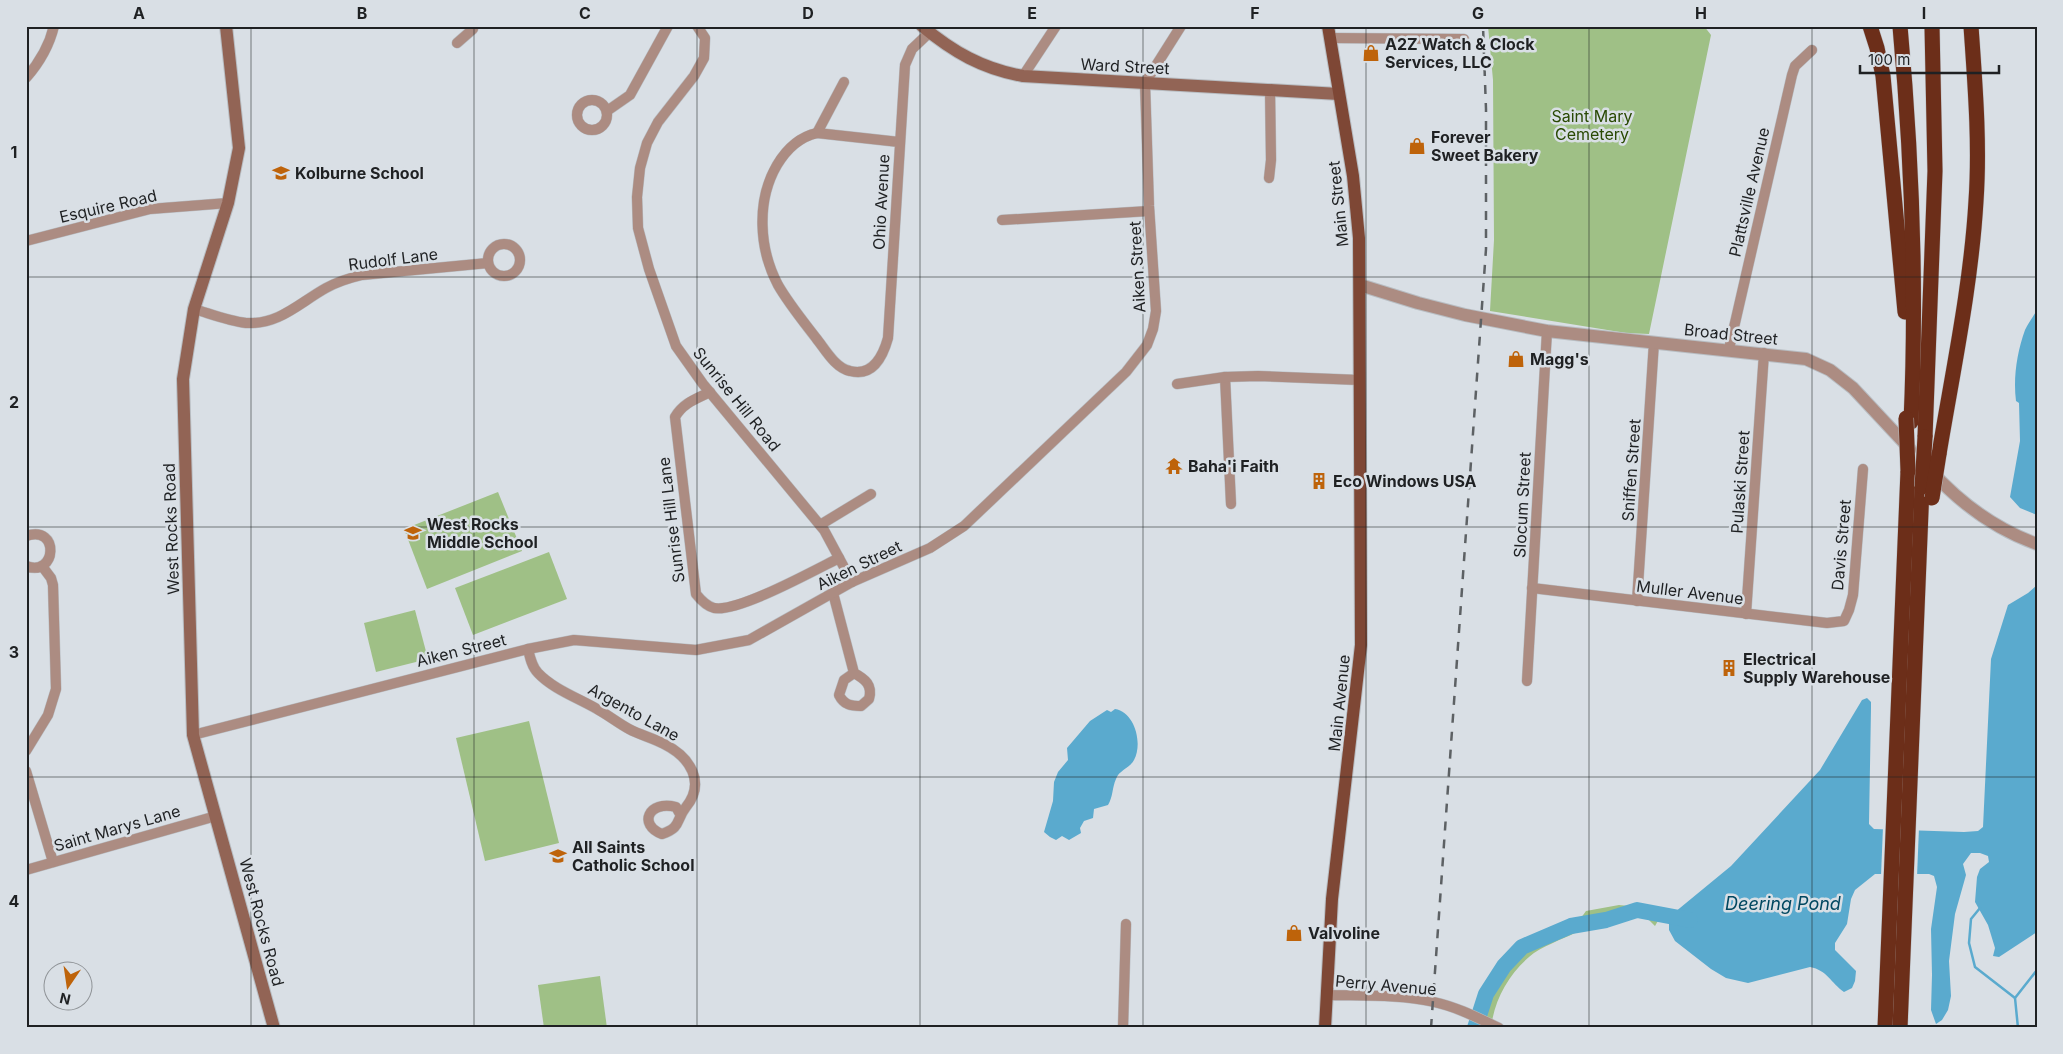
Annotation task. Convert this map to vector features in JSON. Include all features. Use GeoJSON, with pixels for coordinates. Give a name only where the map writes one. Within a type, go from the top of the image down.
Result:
{"type":"FeatureCollection","features":[{"type":"Feature","properties":{"kind":"highway"},"geometry":{"type":"LineString","coordinates":[[1870,26],[1880,62],[1886,102],[1905,316],[1908,471],[1902,818]]}},
{"type":"Feature","properties":{"kind":"highway"},"geometry":{"type":"LineString","coordinates":[[1900,26],[1912,224],[1914,326],[1908,420]]}},
{"type":"Feature","properties":{"kind":"highway"},"geometry":{"type":"LineString","coordinates":[[1885,1028],[1898,891],[1902,818],[1914,681],[1924,620],[1927,492],[1924,437],[1935,171],[1932,26]]}},
{"type":"Feature","properties":{"kind":"highway"},"geometry":{"type":"LineString","coordinates":[[1927,492],[1939,454],[1968,274],[1975,216],[1978,145],[1971,26]]}},
{"type":"Feature","properties":{"kind":"highway"},"geometry":{"type":"LineString","coordinates":[[1898,891],[1900,1028]]}},
{"type":"Feature","properties":{"kind":"main road","name":"West Rocks Road"},"geometry":{"type":"LineString","coordinates":[[226,26],[238,148],[228,203],[194,309],[183,379],[193,735],[274,1028]]}},
{"type":"Feature","properties":{"kind":"main road","name":"Ward Street"},"geometry":{"type":"LineString","coordinates":[[926,29],[950,48],[977,64],[1024,76],[1339,94]]}},
{"type":"Feature","properties":{"kind":"main road","name":"Main Street"},"geometry":{"type":"LineString","coordinates":[[1329,32],[1355,193],[1359,238],[1359,380]]}},
{"type":"Feature","properties":{"kind":"main road","name":"Main Avenue"},"geometry":{"type":"LineString","coordinates":[[1325,1028],[1333,892],[1361,645],[1359,380]]}},
{"type":"Feature","properties":{"kind":"street"},"geometry":{"type":"LineString","coordinates":[[26,78],[40,61],[50,41],[54,26]]}},
{"type":"Feature","properties":{"kind":"street"},"geometry":{"type":"LineString","coordinates":[[458,43],[473,30],[473,26]]}},
{"type":"Feature","properties":{"kind":"street"},"geometry":{"type":"LineString","coordinates":[[607,111],[630,95],[668,26]]}},
{"type":"Feature","properties":{"kind":"street","name":"Sunrise Hill Road"},"geometry":{"type":"LineString","coordinates":[[697,26],[705,38],[704,58],[694,76],[658,122],[647,143],[640,168],[637,197],[638,228],[663,312],[676,346],[710,392],[820,525],[852,582]]}},
{"type":"Feature","properties":{"kind":"street"},"geometry":{"type":"LineString","coordinates":[[1024,76],[1056,26]]}},
{"type":"Feature","properties":{"kind":"street"},"geometry":{"type":"LineString","coordinates":[[1145,84],[1181,26]]}},
{"type":"Feature","properties":{"kind":"street","name":"Ohio Avenue"},"geometry":{"type":"LineString","coordinates":[[817,133],[807,136],[794,144],[783,157],[771,177],[766,191],[762,217],[766,249],[778,284],[804,322],[840,366],[853,372],[862,372],[878,362],[888,338],[906,60],[926,29]]}},
{"type":"Feature","properties":{"kind":"street"},"geometry":{"type":"LineString","coordinates":[[1329,32],[1464,39]]}},
{"type":"Feature","properties":{"kind":"street","name":"Plattsville Avenue"},"geometry":{"type":"LineString","coordinates":[[1728,349],[1792,75],[1798,62],[1812,50]]}},
{"type":"Feature","properties":{"kind":"street"},"geometry":{"type":"LineString","coordinates":[[844,82],[817,133],[900,142]]}},
{"type":"Feature","properties":{"kind":"street","name":"Aiken Street"},"geometry":{"type":"LineString","coordinates":[[193,735],[528,649],[574,640],[696,650],[749,640],[852,582],[930,548],[964,526],[1126,372],[1142,353],[1151,336],[1156,312],[1149,211],[1145,84]]}},
{"type":"Feature","properties":{"kind":"street"},"geometry":{"type":"LineString","coordinates":[[1269,178],[1271,160],[1270,90]]}},
{"type":"Feature","properties":{"kind":"street","name":"Esquire Road"},"geometry":{"type":"LineString","coordinates":[[26,241],[150,209],[228,203]]}},
{"type":"Feature","properties":{"kind":"street"},"geometry":{"type":"LineString","coordinates":[[1002,220],[1149,211]]}},
{"type":"Feature","properties":{"kind":"street","name":"Rudolf Lane"},"geometry":{"type":"LineString","coordinates":[[194,309],[246,323],[262,322],[284,316],[325,288],[342,280],[362,275],[488,264]]}},
{"type":"Feature","properties":{"kind":"street","name":"Broad Street"},"geometry":{"type":"LineString","coordinates":[[1360,284],[1465,315],[1547,331],[1806,358],[1830,370],[1852,388],[1945,486],[1972,510],[1998,526],[2033,543]]}},
{"type":"Feature","properties":{"kind":"street","name":"Slocum Street"},"geometry":{"type":"LineString","coordinates":[[1527,681],[1547,331]]}},
{"type":"Feature","properties":{"kind":"street","name":"Sniffen Street"},"geometry":{"type":"LineString","coordinates":[[1637,601],[1654,342]]}},
{"type":"Feature","properties":{"kind":"street","name":"Pulaski Street"},"geometry":{"type":"LineString","coordinates":[[1746,614],[1764,353]]}},
{"type":"Feature","properties":{"kind":"street"},"geometry":{"type":"LineString","coordinates":[[1178,384],[1225,377],[1258,376],[1359,380]]}},
{"type":"Feature","properties":{"kind":"street"},"geometry":{"type":"LineString","coordinates":[[1225,377],[1231,504]]}},
{"type":"Feature","properties":{"kind":"street","name":"Sunrise Hill Lane"},"geometry":{"type":"LineString","coordinates":[[710,392],[687,403],[679,410],[676,417],[688,544],[696,594],[702,602],[714,608],[736,605],[839,558]]}},
{"type":"Feature","properties":{"kind":"street","name":"Davis Street"},"geometry":{"type":"LineString","coordinates":[[1844,621],[1853,595],[1863,469]]}},
{"type":"Feature","properties":{"kind":"street"},"geometry":{"type":"LineString","coordinates":[[820,525],[871,494]]}},
{"type":"Feature","properties":{"kind":"street"},"geometry":{"type":"LineString","coordinates":[[26,536],[38,534],[46,538],[51,554],[47,562],[42,566],[36,568],[26,566]]}},
{"type":"Feature","properties":{"kind":"street"},"geometry":{"type":"LineString","coordinates":[[26,750],[48,715],[56,689],[52,586],[51,578],[42,566]]}},
{"type":"Feature","properties":{"kind":"street","name":"Muller Avenue"},"geometry":{"type":"LineString","coordinates":[[1532,588],[1827,623],[1844,621]]}},
{"type":"Feature","properties":{"kind":"street"},"geometry":{"type":"LineString","coordinates":[[833,593],[854,672]]}},
{"type":"Feature","properties":{"kind":"street","name":"Argento Lane"},"geometry":{"type":"LineString","coordinates":[[528,649],[534,667],[546,679],[629,729],[665,744],[678,753],[692,769],[696,781],[695,792],[680,814]]}},
{"type":"Feature","properties":{"kind":"street"},"geometry":{"type":"LineString","coordinates":[[26,771],[53,862]]}},
{"type":"Feature","properties":{"kind":"street","name":"Saint Marys Lane"},"geometry":{"type":"LineString","coordinates":[[26,870],[216,816]]}},
{"type":"Feature","properties":{"kind":"street"},"geometry":{"type":"LineString","coordinates":[[1123,1028],[1126,924]]}},
{"type":"Feature","properties":{"kind":"street","name":"Perry Avenue"},"geometry":{"type":"LineString","coordinates":[[1326,995],[1433,1002],[1460,1010],[1496,1027]]}},
{"type":"Feature","properties":{"kind":"green space","name":"Saint Mary Cemetery"},"geometry":{"type":"Polygon","coordinates":[[[1488,26],[1704,26],[1711,35],[1649,334],[1626,333],[1490,311],[1494,240],[1493,80],[1488,26]]]}},
{"type":"Feature","properties":{"kind":"green space"},"geometry":{"type":"Polygon","coordinates":[[[498,492],[522,551],[427,589],[404,529],[498,492]]]}},
{"type":"Feature","properties":{"kind":"green space"},"geometry":{"type":"Polygon","coordinates":[[[549,552],[567,599],[473,635],[455,588],[549,552]]]}},
{"type":"Feature","properties":{"kind":"green space"},"geometry":{"type":"Polygon","coordinates":[[[415,610],[428,659],[376,672],[364,623],[415,610]]]}},
{"type":"Feature","properties":{"kind":"green space"},"geometry":{"type":"Polygon","coordinates":[[[529,721],[559,843],[485,861],[456,738],[529,721]]]}},
{"type":"Feature","properties":{"kind":"green space"},"geometry":{"type":"Polygon","coordinates":[[[1619,905],[1650,908],[1659,919],[1655,926],[1646,917],[1620,913],[1591,919],[1584,928],[1539,950],[1521,964],[1503,989],[1495,1008],[1491,1028],[1483,1025],[1485,1008],[1501,976],[1524,950],[1578,922],[1586,911],[1619,905]]]}},
{"type":"Feature","properties":{"kind":"green space"},"geometry":{"type":"Polygon","coordinates":[[[600,976],[607,1028],[544,1028],[538,985],[600,976]]]}},
{"type":"Feature","properties":{"kind":"water"},"geometry":{"type":"Polygon","coordinates":[[[2037,310],[2037,515],[2020,508],[2010,497],[2020,441],[2019,403],[2016,401],[2015,392],[2016,365],[2025,330],[2037,310]]]}},
{"type":"Feature","properties":{"kind":"water","name":"Deering Pond"},"geometry":{"type":"Polygon","coordinates":[[[2037,585],[2037,932],[1999,957],[1993,956],[1995,948],[1988,925],[1975,902],[1977,877],[1980,869],[1989,862],[1988,856],[1980,853],[1971,853],[1963,864],[1966,875],[1955,914],[1949,961],[1951,996],[1948,1010],[1942,1020],[1936,1024],[1931,1010],[1931,929],[1937,887],[1934,876],[1929,874],[1875,874],[1855,890],[1851,899],[1847,924],[1835,943],[1835,950],[1856,971],[1852,988],[1844,992],[1821,971],[1810,967],[1748,983],[1726,978],[1711,969],[1675,941],[1669,930],[1669,917],[1731,866],[1820,770],[1862,700],[1867,698],[1871,702],[1869,824],[1874,829],[1964,832],[1978,831],[1983,827],[1991,659],[2008,605],[2037,585]]]}},
{"type":"Feature","properties":{"kind":"water"},"geometry":{"type":"Polygon","coordinates":[[[1115,709],[1122,711],[1128,716],[1135,730],[1138,746],[1134,760],[1130,766],[1117,776],[1108,805],[1094,809],[1093,818],[1084,821],[1080,828],[1081,833],[1069,840],[1062,836],[1056,840],[1044,832],[1053,801],[1054,782],[1058,772],[1068,760],[1067,748],[1090,721],[1107,710],[1111,712],[1115,709]]]}},
{"type":"Feature","properties":{"kind":"pier"},"geometry":{"type":"Polygon","coordinates":[[[1883,827],[1919,827],[1917,877],[1881,876],[1883,827]]]}},
{"type":"Feature","properties":{"kind":"waterway"},"geometry":{"type":"LineString","coordinates":[[1980,908],[1971,919],[1969,943],[1975,967],[2015,998]]}},
{"type":"Feature","properties":{"kind":"waterway"},"geometry":{"type":"LineString","coordinates":[[1475,1028],[1486,994],[1504,966],[1522,947],[1571,926],[1606,920],[1637,910],[1690,920]]}},
{"type":"Feature","properties":{"kind":"waterway"},"geometry":{"type":"LineString","coordinates":[[2018,1028],[2015,998],[2037,970]]}},
{"type":"Feature","properties":{"kind":"railway"},"geometry":{"type":"LineString","coordinates":[[1431,1028],[1486,249],[1486,109],[1483,26]]}},
{"type":"Feature","properties":{"kind":"place","name":"A2Z Watch & Clock Services, LLC"},"geometry":{"type":"Point","coordinates":[1371,53]}},
{"type":"Feature","properties":{"kind":"place","name":"Forever Sweet Bakery"},"geometry":{"type":"Point","coordinates":[1417,146]}},
{"type":"Feature","properties":{"kind":"place","name":"Kolburne School"},"geometry":{"type":"Point","coordinates":[281,173]}},
{"type":"Feature","properties":{"kind":"place","name":"Magg's"},"geometry":{"type":"Point","coordinates":[1516,359]}},
{"type":"Feature","properties":{"kind":"place","name":"Baha'i Faith"},"geometry":{"type":"Point","coordinates":[1174,466]}},
{"type":"Feature","properties":{"kind":"place","name":"Eco Windows USA"},"geometry":{"type":"Point","coordinates":[1319,481]}},
{"type":"Feature","properties":{"kind":"place","name":"West Rocks Middle School"},"geometry":{"type":"Point","coordinates":[413,533]}},
{"type":"Feature","properties":{"kind":"place","name":"Electrical Supply Warehouse"},"geometry":{"type":"Point","coordinates":[1729,668]}},
{"type":"Feature","properties":{"kind":"place","name":"All Saints Catholic School"},"geometry":{"type":"Point","coordinates":[558,856]}},
{"type":"Feature","properties":{"kind":"place","name":"Valvoline"},"geometry":{"type":"Point","coordinates":[1294,933]}}]}
